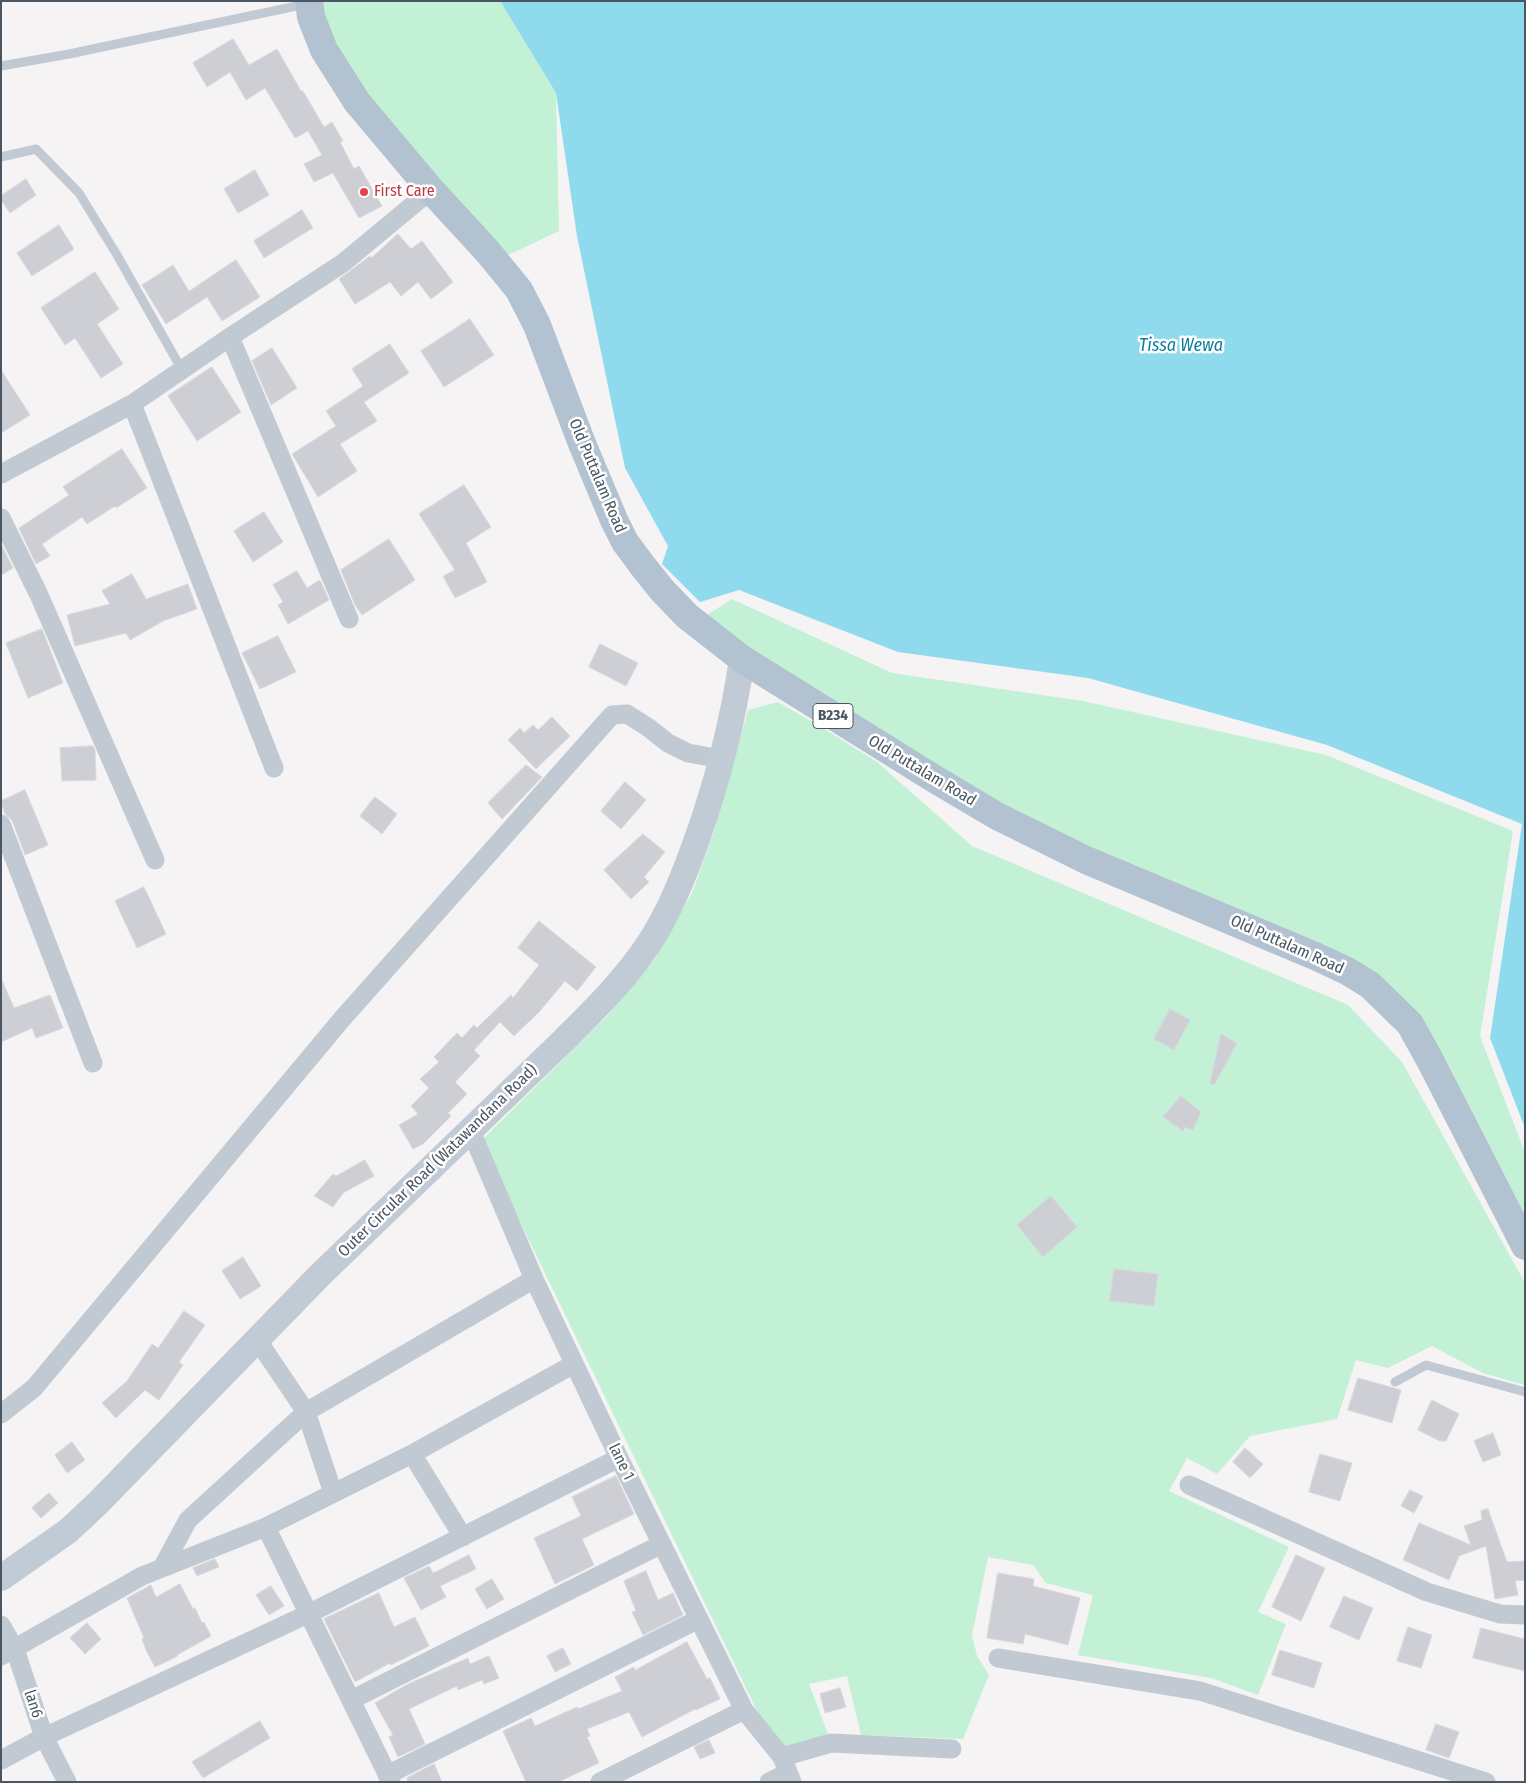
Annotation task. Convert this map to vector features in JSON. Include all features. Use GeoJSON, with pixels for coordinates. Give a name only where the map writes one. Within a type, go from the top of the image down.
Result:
{"type":"FeatureCollection","features":[{"type":"Feature","properties":{"kind":"main road","name":"Old Puttalam Road"},"geometry":{"type":"LineString","coordinates":[[309,3],[311,17],[324,50],[353,96],[431,190],[488,252],[519,290],[530,309],[558,376],[597,481],[625,542],[662,590],[681,610],[742,659],[924,773],[997,816],[1086,860],[1315,956],[1347,971],[1370,985],[1410,1024],[1525,1246]]}},
{"type":"Feature","properties":{"kind":"main road","name":"Outer Circular Road (Watawandana Road)"},"geometry":{"type":"LineString","coordinates":[[1,1578],[74,1526],[132,1469],[256,1338],[599,1004],[647,946],[671,905],[704,819],[721,759],[739,682],[742,659]]}},
{"type":"Feature","properties":{"kind":"street"},"geometry":{"type":"LineString","coordinates":[[1,474],[132,404],[343,263],[431,190]]}},
{"type":"Feature","properties":{"kind":"street"},"geometry":{"type":"LineString","coordinates":[[230,337],[349,619]]}},
{"type":"Feature","properties":{"kind":"street"},"geometry":{"type":"LineString","coordinates":[[132,404],[274,768]]}},
{"type":"Feature","properties":{"kind":"street"},"geometry":{"type":"LineString","coordinates":[[1,518],[39,595],[155,860]]}},
{"type":"Feature","properties":{"kind":"street"},"geometry":{"type":"LineString","coordinates":[[1,1414],[34,1388],[342,1019],[612,715],[627,714],[668,743],[688,752],[721,759]]}},
{"type":"Feature","properties":{"kind":"street"},"geometry":{"type":"LineString","coordinates":[[1,824],[93,1063]]}},
{"type":"Feature","properties":{"kind":"street","name":"lane 1"},"geometry":{"type":"LineString","coordinates":[[471,1130],[534,1279],[619,1458],[744,1710],[787,1770]]}},
{"type":"Feature","properties":{"kind":"street"},"geometry":{"type":"LineString","coordinates":[[162,1568],[188,1520],[306,1412],[534,1279]]}},
{"type":"Feature","properties":{"kind":"street"},"geometry":{"type":"LineString","coordinates":[[256,1338],[306,1412],[334,1493]]}},
{"type":"Feature","properties":{"kind":"street"},"geometry":{"type":"LineString","coordinates":[[8,1653],[142,1576],[266,1527],[412,1454],[574,1364]]}},
{"type":"Feature","properties":{"kind":"street"},"geometry":{"type":"LineString","coordinates":[[412,1454],[462,1536]]}},
{"type":"Feature","properties":{"kind":"street"},"geometry":{"type":"LineString","coordinates":[[1,1760],[44,1737],[308,1614],[619,1458]]}},
{"type":"Feature","properties":{"kind":"street"},"geometry":{"type":"LineString","coordinates":[[1189,1485],[1428,1592],[1500,1614],[1525,1614]]}},
{"type":"Feature","properties":{"kind":"street"},"geometry":{"type":"LineString","coordinates":[[266,1527],[389,1778],[699,1619]]}},
{"type":"Feature","properties":{"kind":"street"},"geometry":{"type":"LineString","coordinates":[[351,1700],[662,1544]]}},
{"type":"Feature","properties":{"kind":"street","name":"lan6"},"geometry":{"type":"LineString","coordinates":[[1,1625],[8,1653],[44,1737],[66,1782]]}},
{"type":"Feature","properties":{"kind":"street"},"geometry":{"type":"LineString","coordinates":[[998,1658],[1200,1690],[1486,1782]]}},
{"type":"Feature","properties":{"kind":"street"},"geometry":{"type":"LineString","coordinates":[[600,1782],[744,1710]]}},
{"type":"Feature","properties":{"kind":"street"},"geometry":{"type":"LineString","coordinates":[[769,1782],[830,1743],[952,1749]]}},
{"type":"Feature","properties":{"kind":"lane"},"geometry":{"type":"LineString","coordinates":[[1,66],[69,54],[309,3]]}},
{"type":"Feature","properties":{"kind":"lane"},"geometry":{"type":"LineString","coordinates":[[1,157],[36,149],[79,194],[117,255],[182,370]]}},
{"type":"Feature","properties":{"kind":"lane"},"geometry":{"type":"LineString","coordinates":[[1395,1382],[1426,1365],[1525,1392]]}},
{"type":"Feature","properties":{"kind":"green space"},"geometry":{"type":"Polygon","coordinates":[[[316,1],[500,1],[556,93],[559,231],[502,258],[331,49],[316,1]]]}},
{"type":"Feature","properties":{"kind":"green space"},"geometry":{"type":"Polygon","coordinates":[[[732,599],[892,673],[1083,701],[1326,755],[1513,831],[1480,1036],[1525,1153],[1525,1223],[1449,1066],[1417,1014],[1069,844],[927,761],[752,650],[707,615],[732,599]]]}},
{"type":"Feature","properties":{"kind":"green space"},"geometry":{"type":"Polygon","coordinates":[[[778,702],[877,762],[972,846],[1348,1005],[1402,1062],[1525,1283],[1525,1385],[1483,1373],[1432,1346],[1388,1368],[1356,1360],[1337,1419],[1250,1436],[1217,1474],[1187,1458],[1169,1491],[1289,1547],[1258,1612],[1286,1624],[1258,1695],[1211,1678],[1078,1655],[1093,1595],[1046,1583],[1033,1565],[988,1557],[972,1635],[977,1656],[989,1675],[963,1739],[861,1735],[847,1676],[809,1684],[828,1734],[776,1750],[481,1141],[607,1016],[655,959],[693,891],[713,834],[748,710],[778,702]]]}},
{"type":"Feature","properties":{"kind":"water","name":"Tissa Wewa"},"geometry":{"type":"Polygon","coordinates":[[[500,1],[1525,1],[1525,1128],[1490,1038],[1522,824],[1327,745],[1088,678],[898,652],[739,590],[700,602],[662,564],[668,546],[625,468],[577,236],[556,93],[500,1]]]}},
{"type":"Feature","properties":{"kind":"building"},"geometry":{"type":"Polygon","coordinates":[[[233,39],[249,65],[277,49],[324,127],[332,122],[343,141],[340,142],[354,169],[359,166],[382,206],[359,218],[333,173],[314,182],[304,164],[322,155],[308,131],[295,138],[265,88],[246,100],[230,72],[207,87],[193,63],[233,39]]]}},
{"type":"Feature","properties":{"kind":"building"},"geometry":{"type":"Polygon","coordinates":[[[255,170],[269,195],[238,213],[224,189],[255,170]]]}},
{"type":"Feature","properties":{"kind":"building"},"geometry":{"type":"Polygon","coordinates":[[[26,179],[36,195],[10,213],[1,200],[1,196],[26,179]]]}},
{"type":"Feature","properties":{"kind":"building"},"geometry":{"type":"Polygon","coordinates":[[[302,210],[313,228],[264,258],[254,241],[302,210]]]}},
{"type":"Feature","properties":{"kind":"building"},"geometry":{"type":"Polygon","coordinates":[[[59,225],[74,249],[32,276],[17,253],[59,225]]]}},
{"type":"Feature","properties":{"kind":"building"},"geometry":{"type":"Polygon","coordinates":[[[398,234],[411,249],[422,241],[453,282],[431,299],[418,282],[401,296],[390,282],[355,304],[339,279],[370,256],[371,258],[398,234]]]}},
{"type":"Feature","properties":{"kind":"building"},"geometry":{"type":"Polygon","coordinates":[[[236,260],[260,297],[222,321],[207,297],[166,324],[142,285],[173,265],[189,291],[236,260]]]}},
{"type":"Feature","properties":{"kind":"building"},"geometry":{"type":"Polygon","coordinates":[[[95,272],[119,309],[97,324],[123,364],[101,378],[75,338],[65,345],[41,308],[95,272]]]}},
{"type":"Feature","properties":{"kind":"building"},"geometry":{"type":"Polygon","coordinates":[[[470,319],[494,355],[444,387],[421,351],[470,319]]]}},
{"type":"Feature","properties":{"kind":"building"},"geometry":{"type":"Polygon","coordinates":[[[390,344],[409,373],[364,402],[377,421],[340,444],[357,471],[318,497],[292,454],[336,426],[326,411],[363,386],[352,369],[390,344]]]}},
{"type":"Feature","properties":{"kind":"building"},"geometry":{"type":"Polygon","coordinates":[[[272,348],[297,388],[271,405],[252,361],[272,348]]]}},
{"type":"Feature","properties":{"kind":"building"},"geometry":{"type":"Polygon","coordinates":[[[212,367],[241,412],[197,441],[168,396],[212,367]]]}},
{"type":"Feature","properties":{"kind":"building"},"geometry":{"type":"Polygon","coordinates":[[[1,370],[30,415],[1,433],[1,370]]]}},
{"type":"Feature","properties":{"kind":"building"},"geometry":{"type":"Polygon","coordinates":[[[122,449],[147,488],[87,524],[82,517],[42,544],[50,556],[36,564],[19,528],[69,495],[63,487],[122,449]]]}},
{"type":"Feature","properties":{"kind":"building"},"geometry":{"type":"Polygon","coordinates":[[[464,485],[491,527],[466,543],[487,582],[455,598],[443,576],[455,570],[419,514],[464,485]]]}},
{"type":"Feature","properties":{"kind":"building"},"geometry":{"type":"Polygon","coordinates":[[[264,512],[283,542],[253,562],[234,531],[264,512]]]}},
{"type":"Feature","properties":{"kind":"building"},"geometry":{"type":"Polygon","coordinates":[[[389,539],[415,580],[362,615],[355,605],[341,570],[389,539]]]}},
{"type":"Feature","properties":{"kind":"building"},"geometry":{"type":"Polygon","coordinates":[[[1,544],[13,568],[1,575],[1,544]]]}},
{"type":"Feature","properties":{"kind":"building"},"geometry":{"type":"Polygon","coordinates":[[[297,571],[307,588],[320,580],[329,600],[288,624],[278,605],[283,602],[273,585],[297,571]]]}},
{"type":"Feature","properties":{"kind":"building"},"geometry":{"type":"Polygon","coordinates":[[[132,574],[146,599],[188,584],[197,609],[163,621],[130,640],[126,633],[75,646],[67,615],[110,604],[102,591],[132,574]]]}},
{"type":"Feature","properties":{"kind":"building"},"geometry":{"type":"Polygon","coordinates":[[[42,629],[63,683],[28,698],[6,643],[42,629]]]}},
{"type":"Feature","properties":{"kind":"building"},"geometry":{"type":"Polygon","coordinates":[[[278,636],[296,672],[260,689],[242,653],[278,636]]]}},
{"type":"Feature","properties":{"kind":"building"},"geometry":{"type":"Polygon","coordinates":[[[600,644],[638,663],[626,686],[589,667],[600,644]]]}},
{"type":"Feature","properties":{"kind":"building"},"geometry":{"type":"Polygon","coordinates":[[[552,717],[570,736],[536,769],[508,740],[520,728],[524,733],[533,725],[538,730],[552,717]]]}},
{"type":"Feature","properties":{"kind":"building"},"geometry":{"type":"Polygon","coordinates":[[[93,746],[95,750],[96,780],[62,781],[60,748],[93,746]]]}},
{"type":"Feature","properties":{"kind":"building"},"geometry":{"type":"Polygon","coordinates":[[[526,765],[542,777],[502,819],[488,803],[526,765]]]}},
{"type":"Feature","properties":{"kind":"building"},"geometry":{"type":"Polygon","coordinates":[[[625,782],[646,800],[621,829],[601,811],[625,782]]]}},
{"type":"Feature","properties":{"kind":"building"},"geometry":{"type":"Polygon","coordinates":[[[25,790],[48,845],[25,855],[12,820],[5,814],[1,801],[25,790]]]}},
{"type":"Feature","properties":{"kind":"building"},"geometry":{"type":"Polygon","coordinates":[[[375,797],[397,814],[382,834],[360,816],[375,797]]]}},
{"type":"Feature","properties":{"kind":"building"},"geometry":{"type":"Polygon","coordinates":[[[643,834],[665,852],[644,877],[649,882],[631,899],[604,870],[643,834]]]}},
{"type":"Feature","properties":{"kind":"building"},"geometry":{"type":"Polygon","coordinates":[[[144,887],[166,934],[137,948],[115,901],[144,887]]]}},
{"type":"Feature","properties":{"kind":"building"},"geometry":{"type":"Polygon","coordinates":[[[539,921],[596,967],[577,991],[565,981],[539,1012],[514,1036],[500,1022],[474,1050],[480,1056],[455,1082],[467,1094],[448,1113],[451,1116],[423,1144],[413,1149],[399,1125],[418,1114],[411,1106],[429,1088],[420,1079],[439,1062],[434,1057],[457,1033],[462,1038],[474,1025],[477,1028],[511,995],[513,998],[539,965],[518,948],[539,921]]]}},
{"type":"Feature","properties":{"kind":"building"},"geometry":{"type":"Polygon","coordinates":[[[1,978],[14,1008],[50,995],[63,1028],[36,1038],[32,1028],[1,1042],[1,978]]]}},
{"type":"Feature","properties":{"kind":"building"},"geometry":{"type":"Polygon","coordinates":[[[1170,1009],[1190,1020],[1174,1050],[1154,1039],[1170,1009]]]}},
{"type":"Feature","properties":{"kind":"building"},"geometry":{"type":"Polygon","coordinates":[[[1221,1034],[1237,1043],[1214,1085],[1210,1084],[1221,1034]]]}},
{"type":"Feature","properties":{"kind":"building"},"geometry":{"type":"Polygon","coordinates":[[[1181,1096],[1201,1112],[1193,1130],[1185,1127],[1183,1131],[1163,1117],[1181,1096]]]}},
{"type":"Feature","properties":{"kind":"building"},"geometry":{"type":"Polygon","coordinates":[[[365,1160],[374,1176],[343,1193],[333,1207],[314,1196],[333,1174],[336,1176],[365,1160]]]}},
{"type":"Feature","properties":{"kind":"building"},"geometry":{"type":"Polygon","coordinates":[[[1051,1196],[1077,1227],[1043,1257],[1017,1225],[1051,1196]]]}},
{"type":"Feature","properties":{"kind":"building"},"geometry":{"type":"Polygon","coordinates":[[[243,1257],[261,1286],[240,1299],[222,1271],[243,1257]]]}},
{"type":"Feature","properties":{"kind":"building"},"geometry":{"type":"Polygon","coordinates":[[[1114,1269],[1158,1274],[1154,1306],[1110,1301],[1114,1269]]]}},
{"type":"Feature","properties":{"kind":"building"},"geometry":{"type":"Polygon","coordinates":[[[184,1311],[205,1325],[179,1362],[183,1365],[159,1400],[145,1390],[116,1418],[102,1403],[127,1381],[152,1344],[158,1348],[184,1311]]]}},
{"type":"Feature","properties":{"kind":"building"},"geometry":{"type":"Polygon","coordinates":[[[1358,1378],[1401,1390],[1392,1423],[1348,1410],[1358,1378]]]}},
{"type":"Feature","properties":{"kind":"building"},"geometry":{"type":"Polygon","coordinates":[[[1432,1400],[1459,1414],[1446,1441],[1440,1441],[1418,1430],[1432,1400]]]}},
{"type":"Feature","properties":{"kind":"building"},"geometry":{"type":"Polygon","coordinates":[[[1493,1433],[1501,1455],[1483,1462],[1474,1441],[1493,1433]]]}},
{"type":"Feature","properties":{"kind":"building"},"geometry":{"type":"Polygon","coordinates":[[[72,1442],[85,1460],[67,1473],[55,1455],[72,1442]]]}},
{"type":"Feature","properties":{"kind":"building"},"geometry":{"type":"Polygon","coordinates":[[[1245,1448],[1263,1464],[1250,1478],[1233,1462],[1245,1448]]]}},
{"type":"Feature","properties":{"kind":"building"},"geometry":{"type":"Polygon","coordinates":[[[1320,1454],[1352,1463],[1340,1501],[1309,1492],[1320,1454]]]}},
{"type":"Feature","properties":{"kind":"building"},"geometry":{"type":"Polygon","coordinates":[[[616,1476],[634,1514],[582,1539],[594,1565],[555,1584],[534,1538],[581,1516],[572,1497],[616,1476]]]}},
{"type":"Feature","properties":{"kind":"building"},"geometry":{"type":"Polygon","coordinates":[[[1410,1490],[1423,1496],[1414,1513],[1401,1506],[1410,1490]]]}},
{"type":"Feature","properties":{"kind":"building"},"geometry":{"type":"Polygon","coordinates":[[[49,1493],[58,1503],[41,1518],[32,1508],[49,1493]]]}},
{"type":"Feature","properties":{"kind":"building"},"geometry":{"type":"Polygon","coordinates":[[[1488,1509],[1507,1562],[1525,1561],[1525,1580],[1515,1581],[1518,1595],[1495,1599],[1486,1546],[1459,1556],[1449,1580],[1403,1560],[1419,1523],[1471,1545],[1464,1526],[1482,1520],[1481,1511],[1488,1509]]]}},
{"type":"Feature","properties":{"kind":"building"},"geometry":{"type":"Polygon","coordinates":[[[469,1555],[476,1569],[440,1586],[446,1597],[421,1610],[404,1578],[429,1566],[433,1573],[469,1555]]]}},
{"type":"Feature","properties":{"kind":"building"},"geometry":{"type":"Polygon","coordinates":[[[1296,1555],[1325,1568],[1301,1621],[1272,1607],[1296,1555]]]}},
{"type":"Feature","properties":{"kind":"building"},"geometry":{"type":"Polygon","coordinates":[[[215,1559],[219,1567],[197,1576],[193,1568],[215,1559]]]}},
{"type":"Feature","properties":{"kind":"building"},"geometry":{"type":"Polygon","coordinates":[[[646,1571],[658,1600],[673,1593],[683,1615],[643,1635],[632,1612],[636,1611],[624,1581],[646,1571]]]}},
{"type":"Feature","properties":{"kind":"building"},"geometry":{"type":"Polygon","coordinates":[[[998,1573],[1034,1579],[1033,1586],[1080,1598],[1068,1645],[1025,1634],[1023,1644],[987,1638],[998,1573]]]}},
{"type":"Feature","properties":{"kind":"building"},"geometry":{"type":"Polygon","coordinates":[[[492,1579],[504,1599],[487,1609],[475,1589],[492,1579]]]}},
{"type":"Feature","properties":{"kind":"building"},"geometry":{"type":"Polygon","coordinates":[[[180,1584],[193,1609],[195,1608],[211,1636],[178,1656],[155,1667],[147,1652],[142,1639],[144,1638],[127,1598],[151,1585],[156,1597],[180,1584]]]}},
{"type":"Feature","properties":{"kind":"building"},"geometry":{"type":"Polygon","coordinates":[[[271,1586],[284,1606],[269,1615],[256,1595],[271,1586]]]}},
{"type":"Feature","properties":{"kind":"building"},"geometry":{"type":"Polygon","coordinates":[[[379,1593],[394,1627],[415,1617],[429,1646],[391,1665],[390,1663],[355,1682],[324,1619],[379,1593]]]}},
{"type":"Feature","properties":{"kind":"building"},"geometry":{"type":"Polygon","coordinates":[[[1344,1596],[1373,1608],[1359,1640],[1330,1627],[1344,1596]]]}},
{"type":"Feature","properties":{"kind":"building"},"geometry":{"type":"Polygon","coordinates":[[[87,1623],[101,1639],[85,1654],[70,1638],[87,1623]]]}},
{"type":"Feature","properties":{"kind":"building"},"geometry":{"type":"Polygon","coordinates":[[[1408,1627],[1432,1635],[1421,1668],[1397,1661],[1408,1627]]]}},
{"type":"Feature","properties":{"kind":"building"},"geometry":{"type":"Polygon","coordinates":[[[1481,1628],[1525,1639],[1525,1671],[1473,1658],[1481,1628]]]}},
{"type":"Feature","properties":{"kind":"building"},"geometry":{"type":"Polygon","coordinates":[[[687,1642],[707,1679],[710,1678],[720,1699],[695,1709],[642,1737],[629,1712],[587,1729],[590,1736],[587,1737],[599,1763],[558,1782],[526,1782],[503,1731],[531,1718],[535,1726],[577,1707],[578,1709],[622,1691],[615,1677],[634,1667],[635,1670],[687,1642]]]}},
{"type":"Feature","properties":{"kind":"building"},"geometry":{"type":"Polygon","coordinates":[[[563,1648],[571,1664],[555,1672],[547,1656],[563,1648]]]}},
{"type":"Feature","properties":{"kind":"building"},"geometry":{"type":"Polygon","coordinates":[[[1280,1650],[1322,1663],[1314,1688],[1272,1675],[1280,1650]]]}},
{"type":"Feature","properties":{"kind":"building"},"geometry":{"type":"Polygon","coordinates":[[[489,1656],[499,1678],[484,1684],[482,1680],[458,1690],[457,1686],[409,1709],[425,1744],[398,1757],[389,1737],[393,1735],[375,1703],[408,1684],[468,1658],[470,1664],[489,1656]]]}},
{"type":"Feature","properties":{"kind":"building"},"geometry":{"type":"Polygon","coordinates":[[[840,1688],[846,1707],[825,1713],[820,1694],[840,1688]]]}},
{"type":"Feature","properties":{"kind":"building"},"geometry":{"type":"Polygon","coordinates":[[[260,1721],[270,1738],[203,1778],[192,1762],[260,1721]]]}},
{"type":"Feature","properties":{"kind":"building"},"geometry":{"type":"Polygon","coordinates":[[[1436,1724],[1459,1732],[1449,1758],[1426,1750],[1436,1724]]]}},
{"type":"Feature","properties":{"kind":"building"},"geometry":{"type":"Polygon","coordinates":[[[709,1740],[715,1753],[700,1759],[694,1747],[709,1740]]]}},
{"type":"Feature","properties":{"kind":"building"},"geometry":{"type":"Polygon","coordinates":[[[434,1764],[442,1782],[408,1782],[407,1778],[434,1764]]]}},
{"type":"Feature","properties":{"kind":"place","name":"First Care"},"geometry":{"type":"Point","coordinates":[364,192]}}]}
